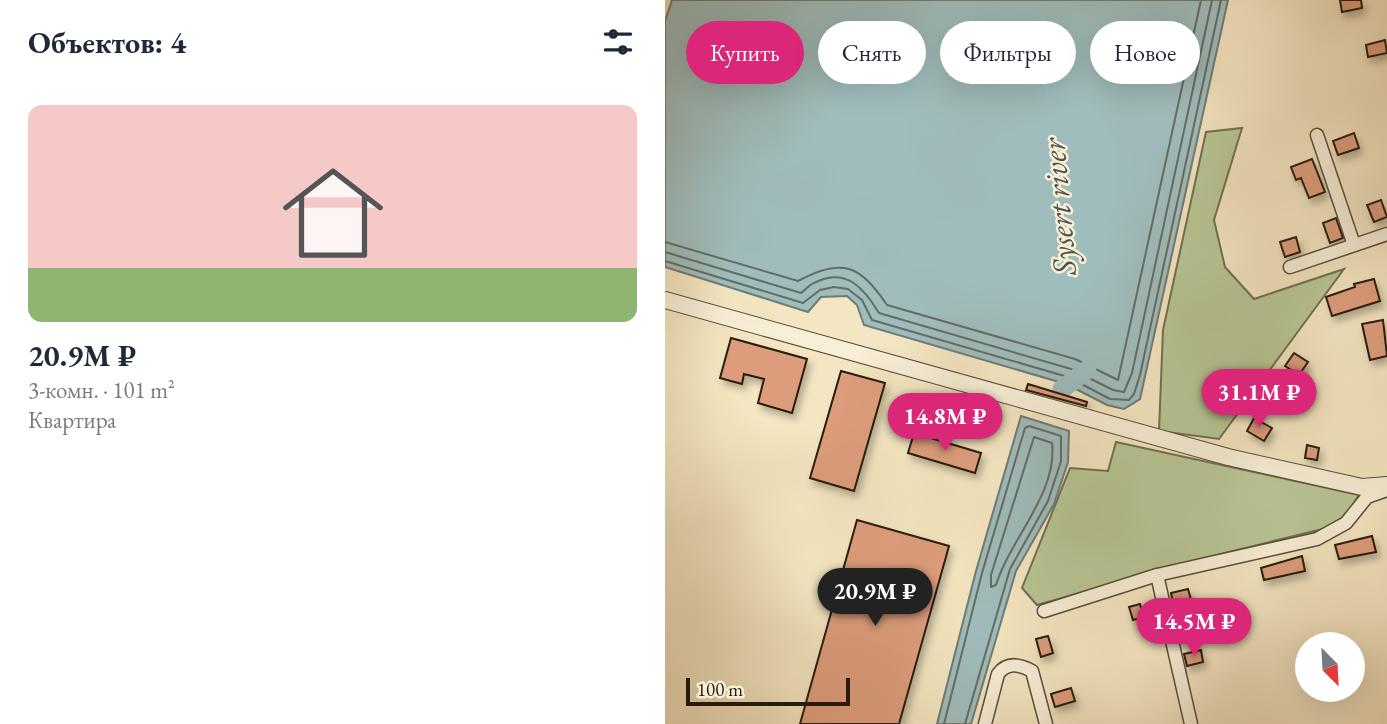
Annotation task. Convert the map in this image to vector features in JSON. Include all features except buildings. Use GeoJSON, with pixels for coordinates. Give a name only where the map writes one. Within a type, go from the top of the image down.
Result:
{"type":"FeatureCollection","features":[{"type":"Feature","properties":{"kind":"street"},"geometry":{"type":"LineString","coordinates":[[1317,135],[1354,245]]}},
{"type":"Feature","properties":{"kind":"street"},"geometry":{"type":"LineString","coordinates":[[1290,267],[1387,234]]}},
{"type":"Feature","properties":{"kind":"street"},"geometry":{"type":"LineString","coordinates":[[665,300],[1228,457],[1362,487],[1387,488]]}},
{"type":"Feature","properties":{"kind":"street"},"geometry":{"type":"LineString","coordinates":[[1044,611],[1157,575],[1317,539],[1346,523],[1367,497],[1387,488]]}},
{"type":"Feature","properties":{"kind":"street"},"geometry":{"type":"LineString","coordinates":[[1157,575],[1191,724]]}},
{"type":"Feature","properties":{"kind":"street"},"geometry":{"type":"LineString","coordinates":[[985,724],[998,674],[1002,668],[1012,665],[1032,671],[1046,724]]}},
{"type":"Feature","properties":{"kind":"green space"},"geometry":{"type":"Polygon","coordinates":[[[1242,128],[1214,220],[1225,267],[1254,299],[1344,269],[1219,439],[1159,431],[1163,330],[1206,132],[1242,128]]]}},
{"type":"Feature","properties":{"kind":"green space"},"geometry":{"type":"Polygon","coordinates":[[[1116,442],[1359,495],[1348,513],[1331,527],[1200,559],[1037,605],[1022,588],[1070,468],[1108,471],[1116,442]]]}},
{"type":"Feature","properties":{"kind":"water"},"geometry":{"type":"Polygon","coordinates":[[[672,0],[1228,0],[1140,399],[1124,409],[1107,405],[1066,384],[864,325],[857,305],[847,296],[821,297],[808,312],[665,267],[665,21],[672,0]]]}},
{"type":"Feature","properties":{"kind":"water"},"geometry":{"type":"Polygon","coordinates":[[[1021,416],[1069,431],[1068,462],[1054,504],[1016,571],[971,724],[937,724],[976,571],[1021,416]]]}},
{"type":"Feature","properties":{"kind":"waterway","name":"Sysert river"},"geometry":{"type":"LineString","coordinates":[[1062,389],[1087,370]]}}]}
